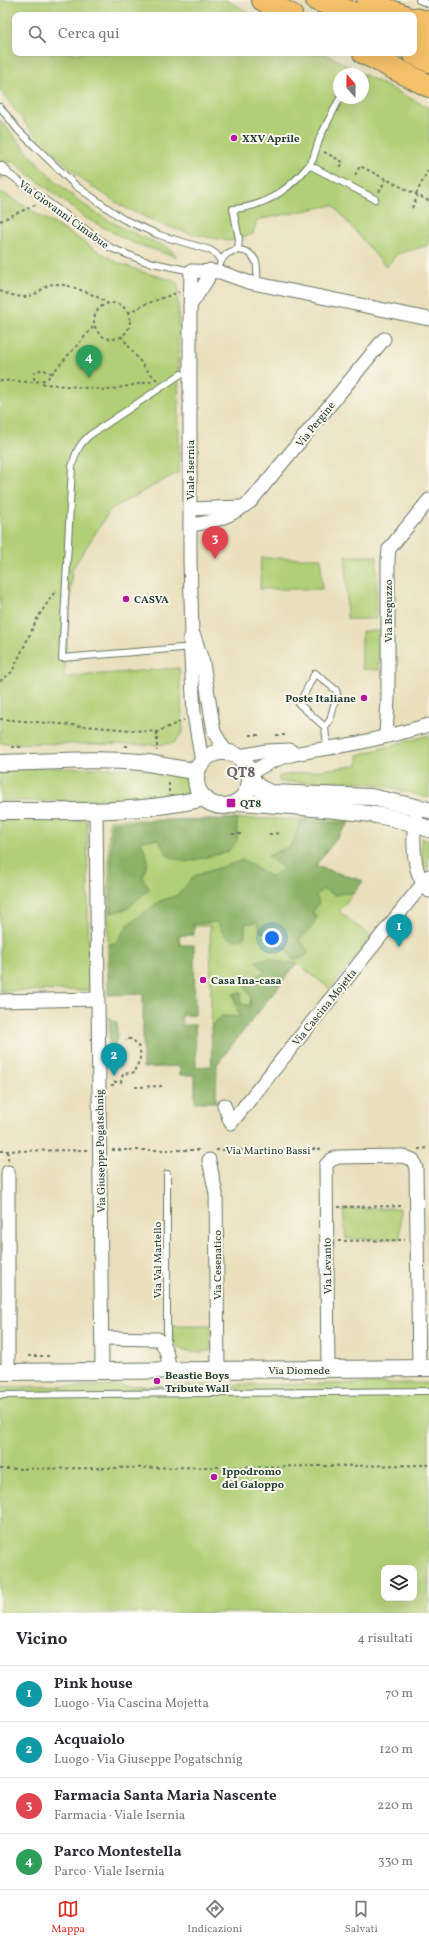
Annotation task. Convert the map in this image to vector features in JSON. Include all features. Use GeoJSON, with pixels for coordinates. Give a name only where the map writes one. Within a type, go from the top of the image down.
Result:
{"type":"FeatureCollection","features":[{"type":"Feature","properties":{"kind":"highway"},"geometry":{"type":"LineString","coordinates":[[262,0],[285,12]]}},
{"type":"Feature","properties":{"kind":"highway"},"geometry":{"type":"LineString","coordinates":[[315,0],[337,12]]}},
{"type":"Feature","properties":{"kind":"highway"},"geometry":{"type":"LineString","coordinates":[[315,0],[350,12]]}},
{"type":"Feature","properties":{"kind":"highway"},"geometry":{"type":"LineString","coordinates":[[368,0],[380,7],[394,12]]}},
{"type":"Feature","properties":{"kind":"highway"},"geometry":{"type":"LineString","coordinates":[[417,20],[429,22]]}},
{"type":"Feature","properties":{"kind":"highway"},"geometry":{"type":"LineString","coordinates":[[417,35],[429,40]]}},
{"type":"Feature","properties":{"kind":"highway"},"geometry":{"type":"LineString","coordinates":[[417,55],[429,61]]}},
{"type":"Feature","properties":{"kind":"highway"},"geometry":{"type":"LineString","coordinates":[[370,56],[429,86]]}},
{"type":"Feature","properties":{"kind":"street","name":"Via Giovanni Cimabue"},"geometry":{"type":"LineString","coordinates":[[191,271],[216,268],[244,282],[429,319]]}},
{"type":"Feature","properties":{"kind":"street"},"geometry":{"type":"LineString","coordinates":[[190,306],[216,268]]}},
{"type":"Feature","properties":{"kind":"street","name":"Viale Isernia"},"geometry":{"type":"LineString","coordinates":[[191,271],[190,525],[192,634],[203,663],[214,732],[232,754]]}},
{"type":"Feature","properties":{"kind":"street","name":"Via Pergine"},"geometry":{"type":"LineString","coordinates":[[190,525],[213,522],[226,517],[251,501],[384,339]]}},
{"type":"Feature","properties":{"kind":"street","name":"Via Breguzzo"},"geometry":{"type":"LineString","coordinates":[[386,735],[388,699],[389,549],[429,500]]}},
{"type":"Feature","properties":{"kind":"street"},"geometry":{"type":"LineString","coordinates":[[190,508],[226,509],[244,506]]}},
{"type":"Feature","properties":{"kind":"street","name":"Viale Isernia"},"geometry":{"type":"LineString","coordinates":[[192,634],[190,639],[194,714],[200,766]]}},
{"type":"Feature","properties":{"kind":"street"},"geometry":{"type":"LineString","coordinates":[[306,750],[270,761],[250,776],[246,794],[237,802],[227,806],[218,806],[204,798],[197,786],[200,766],[213,754],[306,750],[357,743],[429,725]]}},
{"type":"Feature","properties":{"kind":"street"},"geometry":{"type":"LineString","coordinates":[[232,754],[247,765],[250,776],[261,789],[270,793],[371,797],[424,809],[414,823],[417,868],[419,876],[427,883]]}},
{"type":"Feature","properties":{"kind":"street"},"geometry":{"type":"LineString","coordinates":[[0,763],[104,760],[200,766]]}},
{"type":"Feature","properties":{"kind":"street"},"geometry":{"type":"LineString","coordinates":[[0,811],[96,812],[176,805],[204,798]]}},
{"type":"Feature","properties":{"kind":"street"},"geometry":{"type":"LineString","coordinates":[[237,802],[266,803],[366,812],[414,823],[429,829]]}},
{"type":"Feature","properties":{"kind":"street","name":"Via Giuseppe Pogatschnig"},"geometry":{"type":"LineString","coordinates":[[96,812],[102,1371]]}},
{"type":"Feature","properties":{"kind":"street","name":"Via Cascina Mojetta"},"geometry":{"type":"LineString","coordinates":[[224,1105],[231,1123],[427,883]]}},
{"type":"Feature","properties":{"kind":"street"},"geometry":{"type":"LineString","coordinates":[[0,1000],[97,999]]}},
{"type":"Feature","properties":{"kind":"street"},"geometry":{"type":"LineString","coordinates":[[327,1156],[403,1156],[413,1153],[416,1168],[424,1368]]}},
{"type":"Feature","properties":{"kind":"street","name":"Via Cesenatico"},"geometry":{"type":"LineString","coordinates":[[207,1154],[216,1194],[218,1370]]}},
{"type":"Feature","properties":{"kind":"street","name":"Via Levanto"},"geometry":{"type":"LineString","coordinates":[[327,1156],[325,1169],[328,1369]]}},
{"type":"Feature","properties":{"kind":"street"},"geometry":{"type":"LineString","coordinates":[[4,1372],[8,1172]]}},
{"type":"Feature","properties":{"kind":"street"},"geometry":{"type":"LineString","coordinates":[[102,1338],[154,1338],[161,1342],[164,1346],[168,1355],[169,1370]]}},
{"type":"Feature","properties":{"kind":"street","name":"Via Diomede"},"geometry":{"type":"LineString","coordinates":[[4,1372],[424,1368]]}},
{"type":"Feature","properties":{"kind":"lane"},"geometry":{"type":"LineString","coordinates":[[419,0],[429,4]]}},
{"type":"Feature","properties":{"kind":"lane"},"geometry":{"type":"LineString","coordinates":[[238,250],[239,239],[232,209],[256,206],[268,201],[292,183],[309,165],[320,138],[337,104]]}},
{"type":"Feature","properties":{"kind":"lane","name":"Via Giovanni Cimabue"},"geometry":{"type":"LineString","coordinates":[[0,107],[18,130],[76,186],[124,219],[159,235],[210,250],[216,254],[216,268]]}},
{"type":"Feature","properties":{"kind":"lane"},"geometry":{"type":"LineString","coordinates":[[309,165],[375,199]]}},
{"type":"Feature","properties":{"kind":"lane","name":"Via Giovanni Cimabue"},"geometry":{"type":"LineString","coordinates":[[3,169],[111,248],[144,261],[191,271]]}},
{"type":"Feature","properties":{"kind":"lane"},"geometry":{"type":"LineString","coordinates":[[216,268],[227,254],[238,250],[249,253],[255,261],[257,284]]}},
{"type":"Feature","properties":{"kind":"lane"},"geometry":{"type":"LineString","coordinates":[[181,374],[90,435],[77,450],[72,467],[62,658],[182,648]]}},
{"type":"Feature","properties":{"kind":"lane"},"geometry":{"type":"LineString","coordinates":[[324,727],[330,720],[337,694],[336,690],[315,673],[299,704],[324,727],[327,747]]}},
{"type":"Feature","properties":{"kind":"lane","name":"Via Val Martello"},"geometry":{"type":"LineString","coordinates":[[164,1346],[167,1340],[167,1174]]}},
{"type":"Feature","properties":{"kind":"lane"},"geometry":{"type":"LineString","coordinates":[[0,1395],[429,1391]]}},
{"type":"Feature","properties":{"kind":"path"},"geometry":{"type":"LineString","coordinates":[[317,148],[343,162],[335,178]]}},
{"type":"Feature","properties":{"kind":"path"},"geometry":{"type":"LineString","coordinates":[[355,175],[360,166],[429,201]]}},
{"type":"Feature","properties":{"kind":"path"},"geometry":{"type":"LineString","coordinates":[[412,208],[429,168]]}},
{"type":"Feature","properties":{"kind":"path"},"geometry":{"type":"LineString","coordinates":[[375,199],[386,179]]}},
{"type":"Feature","properties":{"kind":"path"},"geometry":{"type":"LineString","coordinates":[[0,221],[46,200]]}},
{"type":"Feature","properties":{"kind":"path"},"geometry":{"type":"LineString","coordinates":[[0,291],[23,297],[31,296],[55,284],[98,296],[107,303]]}},
{"type":"Feature","properties":{"kind":"path"},"geometry":{"type":"LineString","coordinates":[[128,313],[143,305],[173,293],[180,292]]}},
{"type":"Feature","properties":{"kind":"path"},"geometry":{"type":"LineString","coordinates":[[114,302],[121,305],[128,313],[129,325],[121,336],[107,338],[100,334],[94,326],[94,318],[97,310],[107,303],[114,302]]}},
{"type":"Feature","properties":{"kind":"path"},"geometry":{"type":"LineString","coordinates":[[42,382],[94,326]]}},
{"type":"Feature","properties":{"kind":"path"},"geometry":{"type":"LineString","coordinates":[[121,336],[146,369],[162,386]]}},
{"type":"Feature","properties":{"kind":"path"},"geometry":{"type":"LineString","coordinates":[[34,381],[34,373],[42,369],[51,373]]}},
{"type":"Feature","properties":{"kind":"path"},"geometry":{"type":"LineString","coordinates":[[0,381],[34,381],[45,384],[108,390],[157,380]]}},
{"type":"Feature","properties":{"kind":"path"},"geometry":{"type":"LineString","coordinates":[[0,681],[12,672],[38,617],[54,592],[67,577]]}},
{"type":"Feature","properties":{"kind":"path"},"geometry":{"type":"LineString","coordinates":[[0,719],[157,732],[185,719]]}},
{"type":"Feature","properties":{"kind":"path"},"geometry":{"type":"LineString","coordinates":[[157,732],[157,751]]}},
{"type":"Feature","properties":{"kind":"path"},"geometry":{"type":"LineString","coordinates":[[250,735],[262,735]]}},
{"type":"Feature","properties":{"kind":"path"},"geometry":{"type":"LineString","coordinates":[[276,735],[288,735]]}},
{"type":"Feature","properties":{"kind":"path"},"geometry":{"type":"LineString","coordinates":[[169,780],[169,793]]}},
{"type":"Feature","properties":{"kind":"path"},"geometry":{"type":"LineString","coordinates":[[269,834],[281,833]]}},
{"type":"Feature","properties":{"kind":"path"},"geometry":{"type":"LineString","coordinates":[[232,834],[243,834]]}},
{"type":"Feature","properties":{"kind":"path"},"geometry":{"type":"LineString","coordinates":[[110,1085],[122,1082],[123,1074],[136,1072],[135,1069],[140,1061],[141,1052],[136,1043],[132,1039],[127,1039],[126,1041]]}},
{"type":"Feature","properties":{"kind":"path"},"geometry":{"type":"LineString","coordinates":[[134,1064],[135,1069]]}},
{"type":"Feature","properties":{"kind":"path"},"geometry":{"type":"LineString","coordinates":[[135,1087],[163,1086]]}},
{"type":"Feature","properties":{"kind":"path"},"geometry":{"type":"LineString","coordinates":[[413,1153],[429,1148]]}},
{"type":"Feature","properties":{"kind":"path"},"geometry":{"type":"LineString","coordinates":[[0,1151],[95,1150]]}},
{"type":"Feature","properties":{"kind":"path","name":"Via Martino Bassi"},"geometry":{"type":"LineString","coordinates":[[109,1150],[207,1154],[327,1156]]}},
{"type":"Feature","properties":{"kind":"path"},"geometry":{"type":"LineString","coordinates":[[336,1207],[411,1206]]}},
{"type":"Feature","properties":{"kind":"path"},"geometry":{"type":"LineString","coordinates":[[326,1241],[412,1239]]}},
{"type":"Feature","properties":{"kind":"path"},"geometry":{"type":"LineString","coordinates":[[28,1356],[51,1356]]}},
{"type":"Feature","properties":{"kind":"path"},"geometry":{"type":"LineString","coordinates":[[0,1469],[429,1465]]}},
{"type":"Feature","properties":{"kind":"green space","name":"XXV Aprile"},"geometry":{"type":"Polygon","coordinates":[[[0,0],[226,0],[248,12],[12,12],[12,56],[329,56],[352,68],[333,68],[333,104],[369,104],[369,77],[429,108],[429,245],[397,254],[386,267],[333,205],[257,220],[253,234],[229,241],[192,234],[160,224],[122,206],[84,181],[28,127],[0,90],[0,0]]]}},
{"type":"Feature","properties":{"kind":"green space"},"geometry":{"type":"Polygon","coordinates":[[[0,120],[45,170],[69,193],[96,213],[170,249],[177,257],[133,243],[84,217],[11,160],[0,182],[0,120]]]}},
{"type":"Feature","properties":{"kind":"green space"},"geometry":{"type":"Polygon","coordinates":[[[0,191],[116,262],[146,273],[172,280],[178,284],[179,472],[111,509],[72,569],[64,677],[179,668],[183,732],[174,743],[157,745],[0,743],[0,191]]]}},
{"type":"Feature","properties":{"kind":"green space"},"geometry":{"type":"Polygon","coordinates":[[[346,556],[377,556],[376,619],[347,619],[346,556]]]}},
{"type":"Feature","properties":{"kind":"green space"},"geometry":{"type":"Polygon","coordinates":[[[261,558],[321,558],[322,589],[260,589],[261,558]]]}},
{"type":"Feature","properties":{"kind":"green space"},"geometry":{"type":"Polygon","coordinates":[[[362,631],[380,631],[379,670],[362,669],[362,631]]]}},
{"type":"Feature","properties":{"kind":"green space"},"geometry":{"type":"Polygon","coordinates":[[[429,735],[429,798],[380,785],[358,782],[279,782],[279,776],[358,765],[358,755],[429,735]]]}},
{"type":"Feature","properties":{"kind":"green space"},"geometry":{"type":"Polygon","coordinates":[[[0,768],[131,768],[149,770],[188,778],[193,793],[151,801],[0,801],[0,768]]]}},
{"type":"Feature","properties":{"kind":"green space"},"geometry":{"type":"Polygon","coordinates":[[[0,819],[87,820],[89,990],[0,991],[0,819]]]}},
{"type":"Feature","properties":{"kind":"green space"},"geometry":{"type":"Polygon","coordinates":[[[237,819],[237,841],[227,852],[186,862],[168,856],[158,839],[141,841],[148,860],[143,878],[149,889],[127,909],[111,913],[112,823],[237,819]]]}},
{"type":"Feature","properties":{"kind":"green space"},"geometry":{"type":"Polygon","coordinates":[[[352,819],[315,866],[363,881],[339,911],[371,937],[330,989],[297,963],[217,1064],[212,1067],[210,926],[194,926],[190,924],[108,945],[109,820],[352,819]]]}},
{"type":"Feature","properties":{"kind":"green space"},"geometry":{"type":"Polygon","coordinates":[[[300,822],[349,823],[315,866],[363,881],[353,894],[344,893],[335,895],[323,889],[316,895],[319,903],[312,913],[317,915],[316,919],[311,929],[299,939],[309,952],[305,957],[292,959],[287,950],[275,947],[272,933],[261,932],[257,922],[245,924],[245,936],[239,940],[225,935],[218,922],[191,924],[194,926],[194,935],[179,935],[180,945],[194,945],[195,1015],[181,1016],[182,1025],[195,1025],[196,1067],[212,1066],[211,1026],[222,1016],[240,1017],[233,994],[241,992],[241,1004],[250,1006],[251,996],[242,982],[256,977],[265,971],[256,961],[270,958],[281,962],[297,963],[217,1064],[216,1102],[195,1102],[195,1075],[180,1075],[180,1066],[143,1068],[143,994],[108,995],[108,945],[117,942],[129,924],[160,901],[178,895],[194,876],[243,860],[271,877],[284,869],[268,856],[292,845],[300,822]]]}},
{"type":"Feature","properties":{"kind":"green space"},"geometry":{"type":"Polygon","coordinates":[[[421,838],[429,841],[428,870],[423,867],[421,838]]]}},
{"type":"Feature","properties":{"kind":"green space"},"geometry":{"type":"Polygon","coordinates":[[[109,1017],[117,1023],[117,1039],[111,1051],[111,1055],[109,1055],[109,1017]]]}},
{"type":"Feature","properties":{"kind":"green space"},"geometry":{"type":"Polygon","coordinates":[[[400,1208],[400,1239],[346,1239],[343,1209],[400,1208]]]}},
{"type":"Feature","properties":{"kind":"green space"},"geometry":{"type":"Polygon","coordinates":[[[172,1325],[211,1325],[211,1351],[190,1352],[181,1349],[173,1342],[172,1325]]]}},
{"type":"Feature","properties":{"kind":"green space","name":"Ippodromo del Galoppo"},"geometry":{"type":"Polygon","coordinates":[[[429,1383],[429,1613],[0,1613],[0,1387],[429,1383]]]}},
{"type":"Feature","properties":{"kind":"place","name":"XXV Aprile"},"geometry":{"type":"Point","coordinates":[234,138]}},
{"type":"Feature","properties":{"kind":"place","name":"Parco Montestella"},"geometry":{"type":"Point","coordinates":[89,378]}},
{"type":"Feature","properties":{"kind":"place","name":"Farmacia Santa Maria Nascente"},"geometry":{"type":"Point","coordinates":[215,559]}},
{"type":"Feature","properties":{"kind":"place","name":"CASVA"},"geometry":{"type":"Point","coordinates":[126,599]}},
{"type":"Feature","properties":{"kind":"place","name":"Poste Italiane"},"geometry":{"type":"Point","coordinates":[364,698]}},
{"type":"Feature","properties":{"kind":"place","name":"QT8"},"geometry":{"type":"Point","coordinates":[231,803]}},
{"type":"Feature","properties":{"kind":"place","name":"Pink house"},"geometry":{"type":"Point","coordinates":[399,947]}},
{"type":"Feature","properties":{"kind":"place","name":"Casa Ina-casa"},"geometry":{"type":"Point","coordinates":[203,980]}},
{"type":"Feature","properties":{"kind":"place","name":"Acquaiolo"},"geometry":{"type":"Point","coordinates":[114,1076]}},
{"type":"Feature","properties":{"kind":"place","name":"Beastie Boys Tribute Wall"},"geometry":{"type":"Point","coordinates":[157,1381]}},
{"type":"Feature","properties":{"kind":"place","name":"Ippodromo del Galoppo"},"geometry":{"type":"Point","coordinates":[214,1477]}},
{"type":"Feature","properties":{"kind":"district","name":"QT8"},"geometry":{"type":"Point","coordinates":[241,772]}}]}
